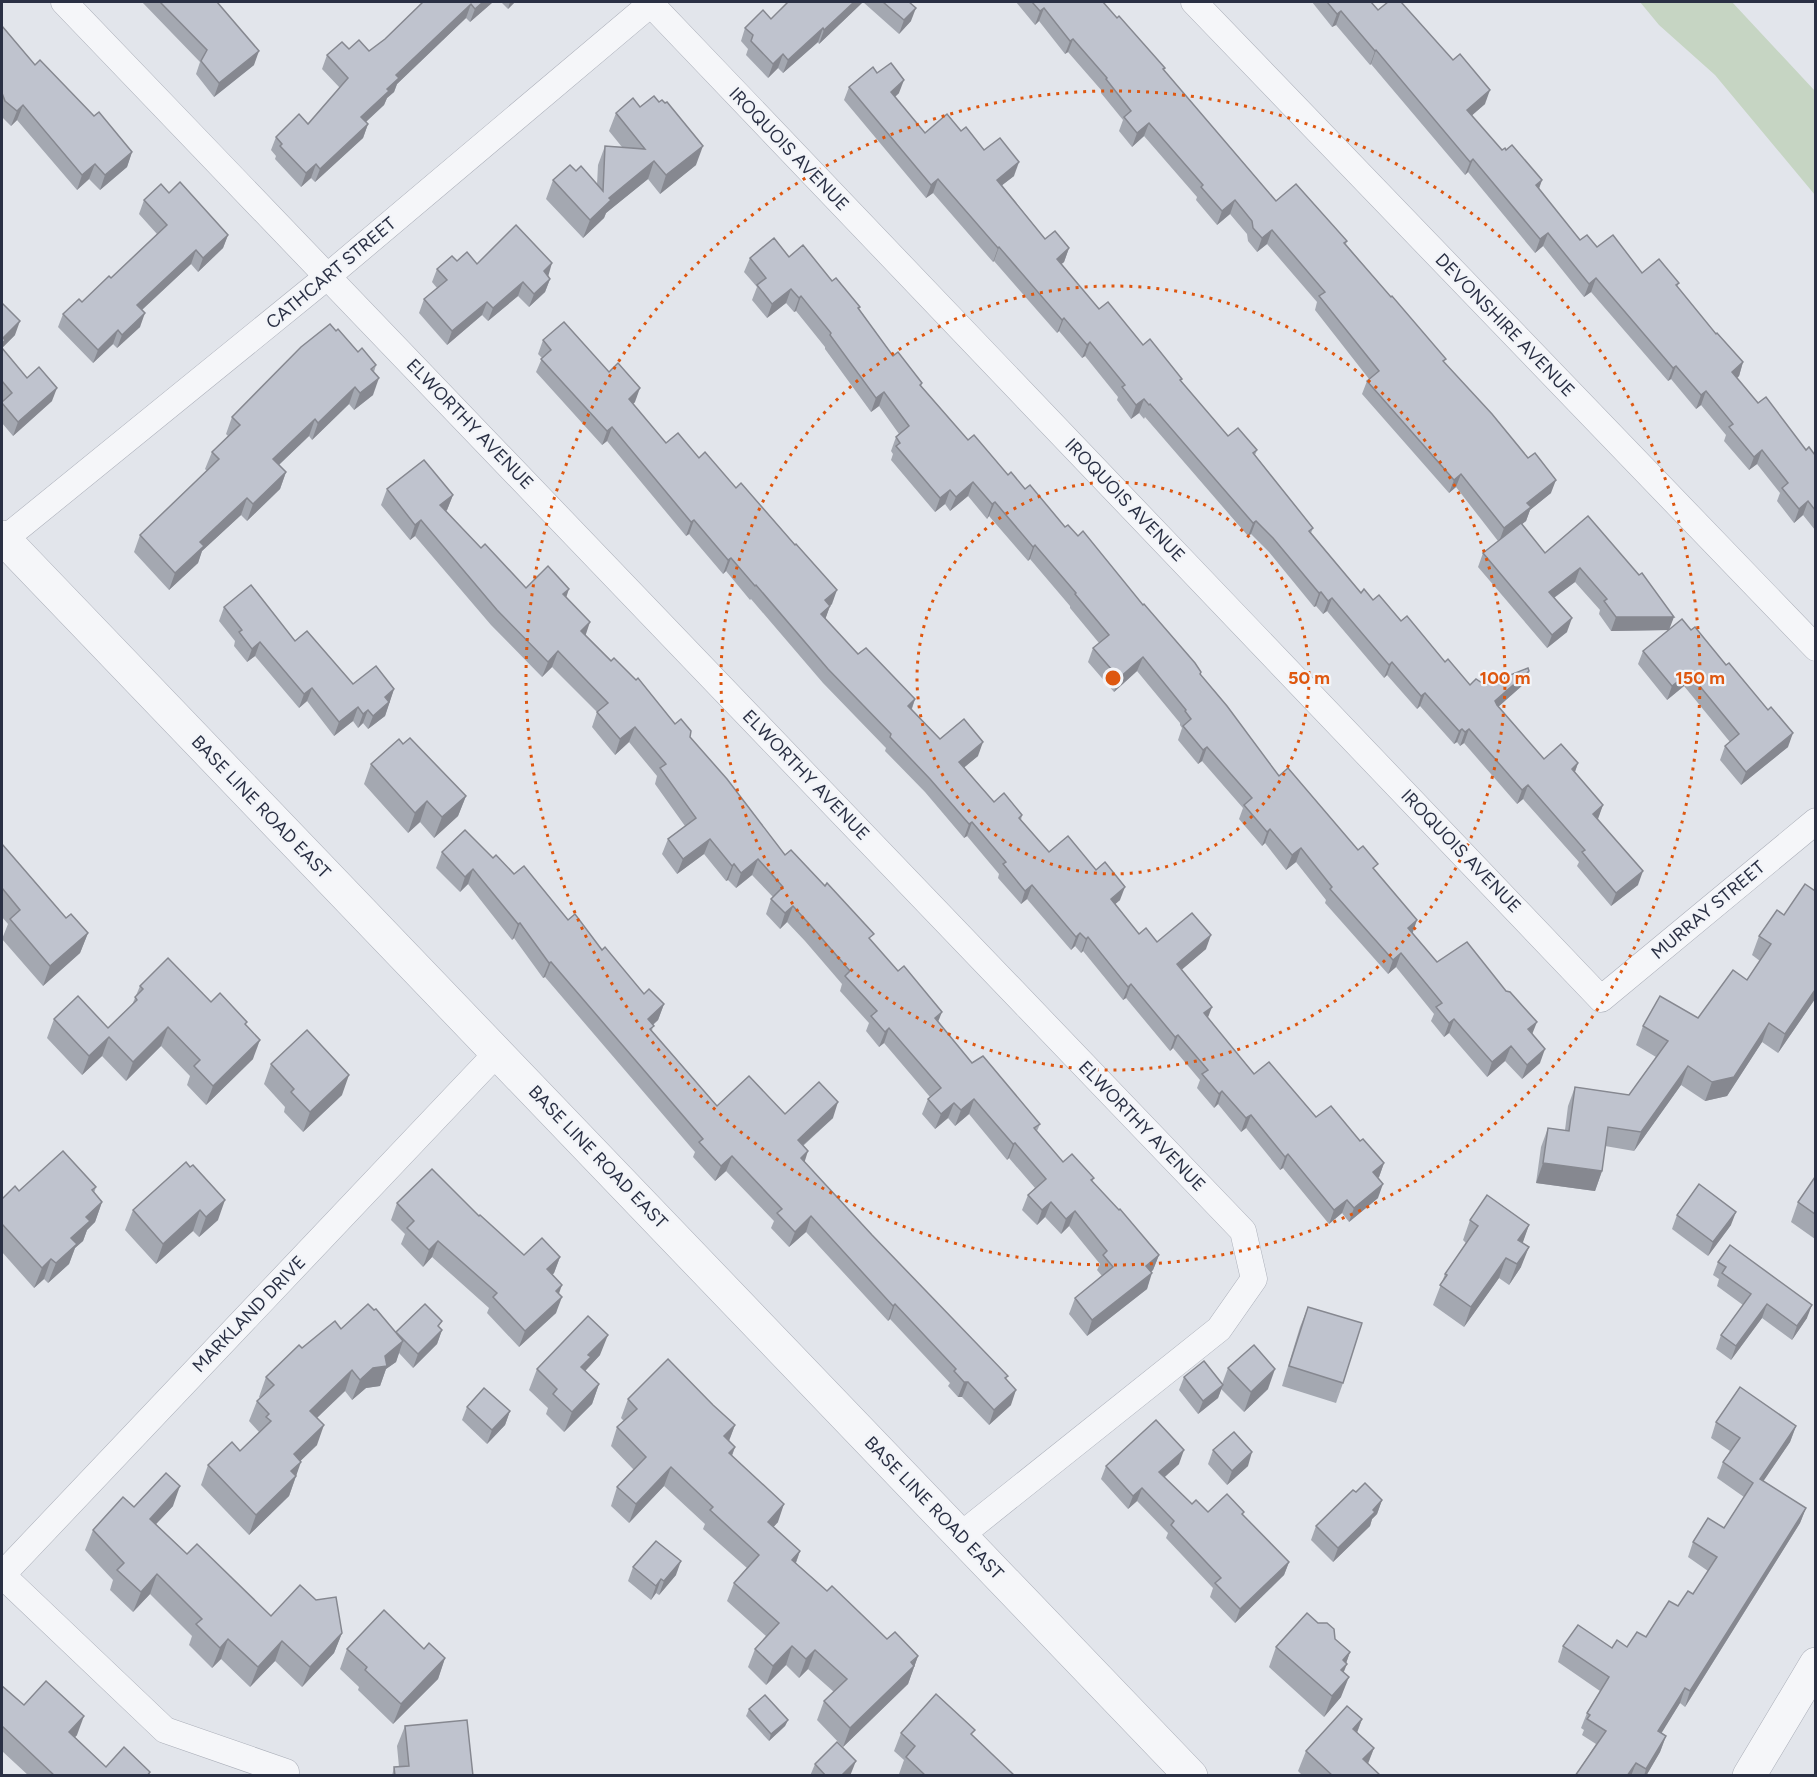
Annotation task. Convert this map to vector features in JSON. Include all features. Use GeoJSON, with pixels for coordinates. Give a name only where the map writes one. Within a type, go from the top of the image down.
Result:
{"type":"FeatureCollection","features":[{"type":"Feature","properties":{"kind":"street","name":"ELWORTHY AVENUE"},"geometry":{"type":"LineString","coordinates":[[64,2],[1243,1231],[1254,1279],[1219,1329],[960,1535]]}},
{"type":"Feature","properties":{"kind":"street","name":"CATHCART STREET"},"geometry":{"type":"LineString","coordinates":[[2,539],[328,276],[651,2]]}},
{"type":"Feature","properties":{"kind":"street","name":"IROQUOIS AVENUE"},"geometry":{"type":"LineString","coordinates":[[651,2],[1601,999]]}},
{"type":"Feature","properties":{"kind":"street","name":"DEVONSHIRE AVENUE"},"geometry":{"type":"LineString","coordinates":[[1194,2],[1815,648]]}},
{"type":"Feature","properties":{"kind":"street","name":"BASE LINE ROAD EAST"},"geometry":{"type":"LineString","coordinates":[[2,539],[1191,1776]]}},
{"type":"Feature","properties":{"kind":"street","name":"MURRAY STREET"},"geometry":{"type":"LineString","coordinates":[[1601,999],[1815,821]]}},
{"type":"Feature","properties":{"kind":"street","name":"MARKLAND DRIVE"},"geometry":{"type":"LineString","coordinates":[[286,1772],[165,1730],[2,1575],[497,1053]]}},
{"type":"Feature","properties":{"kind":"street"},"geometry":{"type":"LineString","coordinates":[[1749,1776],[1815,1664]]}},
{"type":"Feature","properties":{"kind":"green space"},"geometry":{"type":"Polygon","coordinates":[[[1640,2],[1732,2],[1815,91],[1815,195],[1715,75],[1659,25],[1640,2]]]}},
{"type":"Feature","properties":{"kind":"building"},"geometry":{"type":"Polygon","coordinates":[[[160,2],[217,2],[259,51],[219,83],[201,61],[207,50],[160,2]]]}},
{"type":"Feature","properties":{"kind":"building"},"geometry":{"type":"Polygon","coordinates":[[[423,2],[483,2],[475,9],[471,4],[396,75],[399,78],[387,89],[389,91],[361,117],[368,124],[320,169],[316,164],[306,173],[280,146],[282,144],[276,137],[299,114],[308,124],[348,78],[327,55],[342,42],[349,49],[359,40],[369,51],[385,39],[423,2]]]}},
{"type":"Feature","properties":{"kind":"building"},"geometry":{"type":"Polygon","coordinates":[[[788,2],[854,2],[788,60],[783,54],[773,64],[751,41],[753,35],[745,28],[763,10],[771,19],[788,2]]]}},
{"type":"Feature","properties":{"kind":"building"},"geometry":{"type":"Polygon","coordinates":[[[883,2],[909,2],[916,8],[904,20],[883,2]]]}},
{"type":"Feature","properties":{"kind":"building"},"geometry":{"type":"Polygon","coordinates":[[[1032,2],[1103,2],[1117,18],[1119,16],[1165,68],[1163,69],[1276,201],[1296,184],[1347,241],[1344,243],[1446,359],[1443,361],[1492,414],[1528,458],[1535,453],[1556,480],[1527,503],[1531,507],[1504,528],[1461,474],[1454,480],[1367,381],[1379,371],[1319,296],[1325,292],[1272,230],[1262,238],[1235,200],[1222,211],[1201,187],[1203,185],[1149,123],[1137,133],[1124,117],[1131,111],[1107,78],[1073,39],[1070,41],[1044,8],[1040,11],[1032,2]]]}},
{"type":"Feature","properties":{"kind":"building"},"geometry":{"type":"Polygon","coordinates":[[[1327,2],[1371,2],[1378,10],[1388,2],[1401,2],[1453,60],[1460,54],[1490,90],[1467,110],[1502,150],[1512,145],[1542,180],[1536,185],[1580,240],[1587,235],[1597,247],[1613,235],[1642,273],[1659,259],[1679,283],[1676,285],[1716,334],[1743,362],[1732,372],[1758,403],[1766,397],[1806,450],[1809,447],[1815,455],[1815,510],[1808,501],[1799,509],[1782,488],[1788,483],[1762,450],[1754,457],[1729,427],[1733,424],[1706,391],[1701,395],[1676,366],[1673,368],[1596,278],[1589,284],[1548,233],[1540,239],[1473,159],[1470,162],[1341,11],[1337,14],[1327,2]]]}},
{"type":"Feature","properties":{"kind":"building"},"geometry":{"type":"Polygon","coordinates":[[[2,26],[35,65],[40,60],[94,116],[99,112],[132,152],[105,175],[95,164],[82,175],[23,105],[17,111],[5,101],[2,93],[2,26]]]}},
{"type":"Feature","properties":{"kind":"building"},"geometry":{"type":"Polygon","coordinates":[[[891,63],[904,80],[891,92],[925,133],[947,114],[961,131],[966,127],[984,150],[1000,138],[1019,162],[997,180],[1045,239],[1055,231],[1069,248],[1057,259],[1099,309],[1108,302],[1143,345],[1150,339],[1182,379],[1180,380],[1228,436],[1238,428],[1257,450],[1253,453],[1313,528],[1309,531],[1361,593],[1364,589],[1373,600],[1379,595],[1401,621],[1407,616],[1445,662],[1448,659],[1470,685],[1476,679],[1485,685],[1528,668],[1529,671],[1495,701],[1497,705],[1544,759],[1561,744],[1578,763],[1572,769],[1603,805],[1593,814],[1643,871],[1616,893],[1582,852],[1585,850],[1528,785],[1522,790],[1469,729],[1465,732],[1462,729],[1459,731],[1425,693],[1421,696],[1392,662],[1389,665],[1332,598],[1328,601],[1321,592],[1319,593],[1273,538],[1256,521],[1253,523],[1150,404],[1144,399],[1136,405],[1122,387],[1125,385],[1090,342],[1087,345],[1064,318],[1062,320],[938,179],[931,185],[849,87],[873,67],[877,73],[891,63]]]}},
{"type":"Feature","properties":{"kind":"building"},"geometry":{"type":"Polygon","coordinates":[[[654,96],[659,102],[662,100],[667,102],[703,146],[666,175],[654,161],[609,198],[611,200],[590,220],[553,180],[570,165],[576,171],[581,166],[603,191],[605,146],[645,149],[616,113],[633,98],[640,107],[654,96]]]}},
{"type":"Feature","properties":{"kind":"building"},"geometry":{"type":"Polygon","coordinates":[[[180,182],[228,235],[203,258],[196,250],[137,305],[145,313],[122,335],[118,330],[98,350],[63,314],[79,299],[82,302],[109,276],[111,278],[167,225],[144,200],[161,184],[169,193],[180,182]]]}},
{"type":"Feature","properties":{"kind":"building"},"geometry":{"type":"Polygon","coordinates":[[[516,225],[552,263],[544,271],[550,279],[534,294],[523,282],[493,308],[487,302],[452,331],[424,299],[447,280],[437,269],[452,256],[457,261],[467,252],[477,264],[516,225]]]}},
{"type":"Feature","properties":{"kind":"building"},"geometry":{"type":"Polygon","coordinates":[[[774,238],[789,257],[803,245],[832,281],[836,278],[860,307],[858,308],[893,356],[898,352],[922,383],[920,385],[968,440],[974,435],[1008,475],[1011,472],[1025,489],[1030,485],[1065,527],[1068,525],[1078,536],[1083,531],[1143,605],[1195,663],[1200,674],[1279,776],[1288,768],[1358,850],[1363,846],[1378,864],[1373,868],[1417,920],[1408,928],[1437,962],[1467,942],[1506,991],[1510,992],[1537,1022],[1528,1029],[1545,1049],[1527,1065],[1511,1046],[1492,1062],[1454,1019],[1449,1023],[1436,1007],[1442,1003],[1401,953],[1393,960],[1330,889],[1332,887],[1301,848],[1292,855],[1270,829],[1267,832],[1244,805],[1252,798],[1207,747],[1203,750],[1183,726],[1191,719],[1186,710],[1143,657],[1119,678],[1093,648],[1109,635],[1035,545],[1033,547],[995,502],[992,504],[973,482],[956,497],[950,490],[940,498],[896,446],[900,443],[896,437],[909,426],[884,392],[876,398],[830,335],[831,333],[801,296],[799,298],[791,289],[772,304],[757,285],[766,278],[750,258],[774,238]]]}},
{"type":"Feature","properties":{"kind":"building"},"geometry":{"type":"Polygon","coordinates":[[[2,303],[20,321],[3,338],[5,340],[2,344],[2,303]]]}},
{"type":"Feature","properties":{"kind":"building"},"geometry":{"type":"Polygon","coordinates":[[[564,322],[609,372],[618,363],[640,388],[629,399],[666,443],[678,433],[699,458],[705,452],[736,488],[741,483],[837,590],[825,600],[830,606],[821,614],[858,654],[866,648],[915,699],[908,706],[940,739],[964,719],[983,742],[959,762],[994,802],[1004,793],[1022,815],[1019,818],[1049,852],[1068,836],[1096,870],[1105,862],[1125,887],[1111,899],[1139,934],[1146,928],[1157,942],[1192,913],[1211,935],[1177,964],[1212,1007],[1204,1013],[1254,1074],[1269,1062],[1316,1117],[1331,1106],[1360,1141],[1363,1139],[1384,1163],[1373,1172],[1383,1184],[1354,1208],[1347,1200],[1334,1210],[1288,1154],[1285,1157],[1251,1115],[1246,1118],[1222,1091],[1219,1094],[1202,1074],[1208,1070],[1178,1035],[1175,1037],[1131,984],[1128,987],[1088,937],[1086,939],[1080,933],[1076,937],[1032,885],[1025,891],[1003,864],[1006,862],[972,822],[969,824],[890,737],[891,734],[828,669],[731,558],[728,560],[694,520],[691,522],[612,427],[607,431],[541,359],[551,350],[543,340],[564,322]]]}},
{"type":"Feature","properties":{"kind":"building"},"geometry":{"type":"Polygon","coordinates":[[[330,324],[336,331],[338,329],[358,352],[362,348],[376,365],[371,369],[379,378],[360,393],[355,387],[318,423],[315,419],[273,459],[286,472],[253,504],[247,498],[200,542],[204,546],[175,573],[140,535],[219,459],[212,452],[240,425],[232,417],[301,347],[330,324]]]}},
{"type":"Feature","properties":{"kind":"building"},"geometry":{"type":"Polygon","coordinates":[[[2,348],[27,378],[39,367],[57,388],[18,422],[2,403],[12,393],[2,381],[2,348]]]}},
{"type":"Feature","properties":{"kind":"building"},"geometry":{"type":"Polygon","coordinates":[[[424,460],[453,495],[440,505],[481,548],[485,544],[526,588],[548,566],[569,589],[563,594],[590,622],[581,631],[611,661],[614,658],[636,680],[638,678],[675,724],[681,719],[691,731],[690,737],[727,779],[785,855],[791,850],[825,886],[827,883],[874,934],[869,938],[898,971],[904,966],[942,1012],[935,1018],[972,1063],[983,1056],[1040,1124],[1034,1128],[1063,1162],[1072,1154],[1094,1178],[1091,1180],[1120,1209],[1159,1255],[1146,1266],[1152,1273],[1092,1320],[1075,1298],[1113,1267],[1103,1255],[1107,1251],[1075,1211],[1066,1219],[1051,1202],[1042,1210],[1028,1195],[1046,1179],[974,1099],[961,1110],[954,1103],[941,1114],[928,1099],[941,1088],[889,1028],[885,1032],[871,1016],[877,1011],[845,976],[850,971],[811,926],[793,906],[785,913],[771,899],[783,887],[758,859],[741,873],[734,864],[732,866],[710,839],[683,859],[668,839],[696,818],[660,768],[666,764],[635,727],[620,739],[597,712],[608,703],[558,651],[548,662],[497,610],[421,520],[415,525],[387,489],[424,460]]]}},
{"type":"Feature","properties":{"kind":"building"},"geometry":{"type":"Polygon","coordinates":[[[1588,516],[1639,575],[1642,573],[1674,617],[1616,617],[1604,601],[1607,599],[1580,568],[1549,592],[1572,618],[1552,635],[1483,553],[1521,523],[1545,553],[1588,516]]]}},
{"type":"Feature","properties":{"kind":"building"},"geometry":{"type":"Polygon","coordinates":[[[251,585],[295,641],[307,631],[353,684],[376,666],[394,689],[385,697],[389,702],[373,716],[368,710],[363,714],[358,707],[339,722],[312,688],[304,694],[260,642],[252,649],[239,632],[242,630],[224,607],[251,585]]]}},
{"type":"Feature","properties":{"kind":"building"},"geometry":{"type":"Polygon","coordinates":[[[1682,619],[1691,630],[1695,627],[1726,665],[1729,663],[1768,710],[1771,707],[1793,733],[1746,772],[1725,746],[1739,734],[1689,673],[1672,686],[1643,651],[1682,619]]]}},
{"type":"Feature","properties":{"kind":"building"},"geometry":{"type":"Polygon","coordinates":[[[410,738],[466,796],[442,817],[427,801],[415,813],[371,764],[399,739],[403,744],[410,738]]]}},
{"type":"Feature","properties":{"kind":"building"},"geometry":{"type":"Polygon","coordinates":[[[465,830],[493,858],[496,855],[514,874],[524,866],[568,920],[575,914],[602,950],[605,947],[644,994],[649,989],[664,1004],[648,1019],[654,1026],[650,1029],[717,1106],[749,1076],[785,1114],[819,1082],[838,1102],[798,1140],[808,1151],[801,1158],[1008,1376],[1005,1378],[1016,1390],[994,1410],[968,1382],[964,1382],[954,1371],[956,1369],[895,1304],[893,1306],[811,1216],[795,1232],[777,1213],[782,1209],[732,1156],[721,1166],[699,1142],[703,1139],[551,962],[549,963],[520,923],[518,924],[473,869],[465,877],[442,852],[465,830]]]}},
{"type":"Feature","properties":{"kind":"building"},"geometry":{"type":"Polygon","coordinates":[[[2,844],[66,918],[71,914],[88,933],[50,966],[10,919],[20,910],[2,888],[2,844]]]}},
{"type":"Feature","properties":{"kind":"building"},"geometry":{"type":"Polygon","coordinates":[[[1805,884],[1815,891],[1815,990],[1785,1034],[1769,1023],[1734,1077],[1712,1082],[1688,1066],[1641,1132],[1608,1127],[1602,1171],[1543,1163],[1548,1128],[1569,1131],[1575,1087],[1629,1095],[1668,1041],[1643,1026],[1660,996],[1698,1018],[1733,970],[1747,980],[1771,944],[1759,936],[1777,910],[1784,915],[1805,884]]]}},
{"type":"Feature","properties":{"kind":"building"},"geometry":{"type":"Polygon","coordinates":[[[168,958],[211,1002],[220,993],[260,1040],[213,1086],[194,1066],[200,1060],[168,1027],[133,1062],[109,1037],[89,1056],[54,1019],[78,996],[108,1028],[137,1000],[135,997],[143,989],[140,986],[168,958]]]}},
{"type":"Feature","properties":{"kind":"building"},"geometry":{"type":"Polygon","coordinates":[[[307,1030],[349,1075],[310,1112],[291,1092],[294,1089],[271,1064],[307,1030]]]}},
{"type":"Feature","properties":{"kind":"building"},"geometry":{"type":"Polygon","coordinates":[[[63,1151],[96,1187],[92,1190],[102,1202],[86,1217],[90,1221],[71,1238],[77,1244],[56,1263],[51,1259],[42,1268],[2,1224],[2,1199],[15,1186],[19,1191],[63,1151]]]}},
{"type":"Feature","properties":{"kind":"building"},"geometry":{"type":"Polygon","coordinates":[[[186,1162],[190,1167],[193,1165],[225,1200],[206,1217],[200,1210],[163,1244],[133,1210],[186,1162]]]}},
{"type":"Feature","properties":{"kind":"building"},"geometry":{"type":"Polygon","coordinates":[[[432,1169],[479,1216],[524,1255],[542,1238],[560,1257],[547,1269],[562,1285],[556,1291],[562,1297],[525,1331],[493,1297],[497,1293],[438,1241],[429,1250],[407,1228],[414,1221],[397,1203],[432,1169]]]}},
{"type":"Feature","properties":{"kind":"building"},"geometry":{"type":"Polygon","coordinates":[[[1815,1177],[1815,1214],[1798,1202],[1815,1177]]]}},
{"type":"Feature","properties":{"kind":"building"},"geometry":{"type":"Polygon","coordinates":[[[1699,1184],[1736,1212],[1713,1242],[1677,1215],[1699,1184]]]}},
{"type":"Feature","properties":{"kind":"building"},"geometry":{"type":"Polygon","coordinates":[[[1487,1195],[1529,1225],[1518,1240],[1529,1247],[1517,1264],[1506,1258],[1471,1307],[1440,1285],[1478,1226],[1470,1220],[1487,1195]]]}},
{"type":"Feature","properties":{"kind":"building"},"geometry":{"type":"Polygon","coordinates":[[[1730,1245],[1812,1305],[1797,1326],[1767,1304],[1736,1346],[1721,1335],[1751,1294],[1722,1273],[1726,1267],[1718,1262],[1730,1245]]]}},
{"type":"Feature","properties":{"kind":"building"},"geometry":{"type":"Polygon","coordinates":[[[368,1304],[374,1310],[376,1309],[403,1341],[385,1356],[387,1366],[373,1368],[360,1380],[352,1370],[310,1411],[324,1425],[294,1454],[301,1462],[291,1471],[296,1476],[256,1515],[208,1465],[232,1442],[240,1451],[271,1421],[266,1417],[269,1414],[257,1401],[274,1385],[266,1377],[299,1345],[302,1348],[335,1321],[341,1329],[368,1304]]]}},
{"type":"Feature","properties":{"kind":"building"},"geometry":{"type":"Polygon","coordinates":[[[425,1304],[442,1321],[438,1326],[442,1330],[418,1354],[396,1332],[425,1304]]]}},
{"type":"Feature","properties":{"kind":"building"},"geometry":{"type":"Polygon","coordinates":[[[1308,1307],[1362,1323],[1343,1383],[1289,1366],[1308,1307]]]}},
{"type":"Feature","properties":{"kind":"building"},"geometry":{"type":"Polygon","coordinates":[[[588,1316],[608,1335],[588,1355],[591,1357],[581,1367],[599,1384],[572,1412],[553,1394],[557,1389],[537,1369],[588,1316]]]}},
{"type":"Feature","properties":{"kind":"building"},"geometry":{"type":"Polygon","coordinates":[[[1254,1345],[1275,1369],[1251,1392],[1228,1368],[1254,1345]]]}},
{"type":"Feature","properties":{"kind":"building"},"geometry":{"type":"Polygon","coordinates":[[[668,1359],[735,1425],[724,1436],[735,1447],[729,1453],[784,1504],[768,1522],[800,1551],[792,1560],[827,1591],[832,1586],[887,1639],[895,1632],[918,1656],[911,1662],[914,1666],[850,1728],[824,1701],[847,1679],[815,1650],[806,1659],[792,1646],[773,1666],[755,1649],[779,1623],[734,1583],[759,1555],[710,1510],[713,1507],[671,1467],[636,1504],[617,1487],[646,1457],[617,1427],[637,1409],[628,1399],[668,1359]]]}},
{"type":"Feature","properties":{"kind":"building"},"geometry":{"type":"Polygon","coordinates":[[[1204,1361],[1223,1385],[1203,1401],[1184,1377],[1204,1361]]]}},
{"type":"Feature","properties":{"kind":"building"},"geometry":{"type":"Polygon","coordinates":[[[1740,1387],[1796,1426],[1760,1479],[1806,1508],[1690,1691],[1685,1688],[1658,1731],[1666,1736],[1646,1769],[1636,1763],[1627,1776],[1575,1776],[1606,1731],[1587,1719],[1590,1715],[1587,1713],[1609,1677],[1563,1646],[1578,1625],[1612,1648],[1617,1640],[1627,1647],[1637,1632],[1646,1637],[1669,1601],[1678,1606],[1688,1591],[1693,1594],[1717,1557],[1693,1542],[1708,1518],[1724,1528],[1753,1483],[1723,1462],[1740,1438],[1716,1422],[1740,1387]]]}},
{"type":"Feature","properties":{"kind":"building"},"geometry":{"type":"Polygon","coordinates":[[[484,1388],[510,1411],[492,1430],[467,1407],[484,1388]]]}},
{"type":"Feature","properties":{"kind":"building"},"geometry":{"type":"Polygon","coordinates":[[[1156,1420],[1184,1450],[1159,1472],[1192,1504],[1196,1500],[1208,1512],[1227,1494],[1244,1512],[1242,1514],[1289,1562],[1240,1609],[1215,1583],[1221,1578],[1171,1525],[1174,1521],[1142,1488],[1133,1496],[1106,1466],[1156,1420]]]}},
{"type":"Feature","properties":{"kind":"building"},"geometry":{"type":"Polygon","coordinates":[[[1234,1432],[1252,1452],[1232,1471],[1213,1450],[1234,1432]]]}},
{"type":"Feature","properties":{"kind":"building"},"geometry":{"type":"Polygon","coordinates":[[[166,1473],[180,1486],[150,1519],[187,1554],[197,1544],[271,1616],[300,1585],[316,1600],[336,1597],[342,1633],[310,1667],[282,1641],[258,1667],[228,1639],[220,1648],[196,1624],[202,1619],[157,1574],[141,1592],[117,1570],[124,1563],[93,1530],[123,1497],[134,1507],[166,1473]]]}},
{"type":"Feature","properties":{"kind":"building"},"geometry":{"type":"Polygon","coordinates":[[[1365,1483],[1382,1500],[1373,1510],[1375,1512],[1338,1548],[1316,1526],[1353,1490],[1356,1492],[1365,1483]]]}},
{"type":"Feature","properties":{"kind":"building"},"geometry":{"type":"Polygon","coordinates":[[[656,1541],[681,1561],[664,1581],[661,1579],[656,1586],[633,1567],[656,1541]]]}},
{"type":"Feature","properties":{"kind":"building"},"geometry":{"type":"Polygon","coordinates":[[[384,1610],[424,1649],[429,1643],[445,1658],[401,1704],[365,1670],[367,1667],[347,1649],[384,1610]]]}},
{"type":"Feature","properties":{"kind":"building"},"geometry":{"type":"Polygon","coordinates":[[[1307,1613],[1318,1623],[1327,1623],[1334,1629],[1335,1639],[1350,1652],[1343,1660],[1347,1664],[1341,1670],[1349,1677],[1332,1696],[1276,1647],[1307,1613]]]}},
{"type":"Feature","properties":{"kind":"building"},"geometry":{"type":"Polygon","coordinates":[[[46,1681],[84,1716],[69,1732],[106,1767],[124,1747],[150,1772],[147,1776],[55,1776],[2,1726],[2,1686],[24,1705],[46,1681]]]}},
{"type":"Feature","properties":{"kind":"building"},"geometry":{"type":"Polygon","coordinates":[[[936,1694],[975,1730],[971,1734],[1015,1776],[926,1776],[906,1757],[915,1746],[901,1733],[936,1694]]]}},
{"type":"Feature","properties":{"kind":"building"},"geometry":{"type":"Polygon","coordinates":[[[765,1695],[788,1720],[771,1734],[749,1709],[765,1695]]]}},
{"type":"Feature","properties":{"kind":"building"},"geometry":{"type":"Polygon","coordinates":[[[1347,1706],[1362,1719],[1353,1729],[1374,1748],[1363,1759],[1381,1776],[1333,1776],[1306,1751],[1347,1706]]]}},
{"type":"Feature","properties":{"kind":"building"},"geometry":{"type":"Polygon","coordinates":[[[467,1720],[473,1776],[395,1776],[394,1767],[409,1766],[405,1726],[467,1720]]]}},
{"type":"Feature","properties":{"kind":"building"},"geometry":{"type":"Polygon","coordinates":[[[837,1742],[856,1761],[841,1776],[826,1776],[815,1764],[837,1742]]]}}]}
